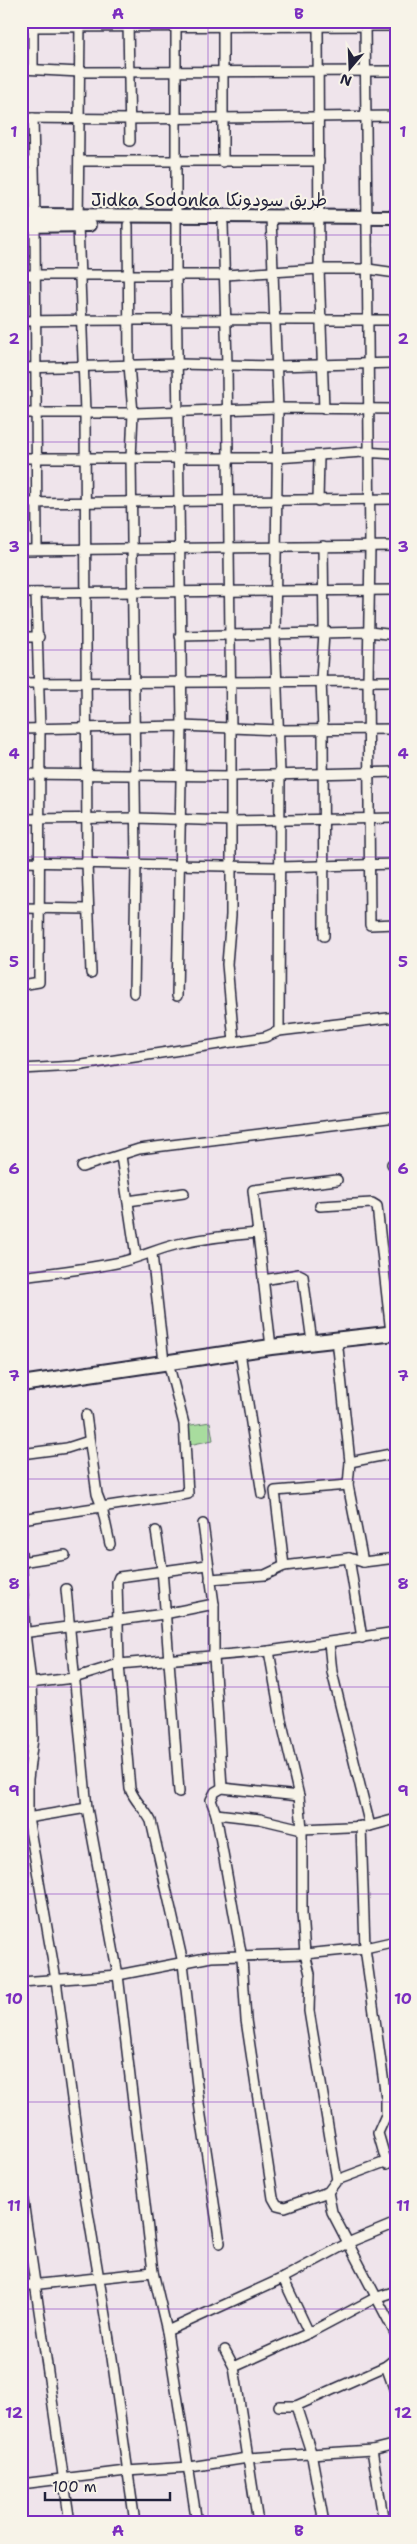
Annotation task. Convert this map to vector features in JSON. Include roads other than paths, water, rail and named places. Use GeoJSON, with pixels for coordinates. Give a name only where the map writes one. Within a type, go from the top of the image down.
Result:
{"type":"FeatureCollection","features":[{"type":"Feature","properties":{"kind":"main road","name":"Jidka Sodonka طريق سودونكا"},"geometry":{"type":"LineString","coordinates":[[21,216],[35,221],[368,221],[396,217]]}},
{"type":"Feature","properties":{"kind":"main road","name":"Jidka Sodonka طريق سودونكا"},"geometry":{"type":"LineString","coordinates":[[78,221],[128,225],[177,221],[223,224],[271,220]]}},
{"type":"Feature","properties":{"kind":"main road","name":"Jidka Sodonka طريق سودونكا"},"geometry":{"type":"LineString","coordinates":[[21,226],[35,221]]}},
{"type":"Feature","properties":{"kind":"main road","name":"Jidka Sodonka طريق سودونكا"},"geometry":{"type":"LineString","coordinates":[[368,221],[396,225]]}},
{"type":"Feature","properties":{"kind":"main road"},"geometry":{"type":"LineString","coordinates":[[21,1384],[271,1347],[394,1333]]}},
{"type":"Feature","properties":{"kind":"street"},"geometry":{"type":"LineString","coordinates":[[80,23],[78,221],[80,319],[85,412],[86,775],[91,973]]}},
{"type":"Feature","properties":{"kind":"street"},"geometry":{"type":"LineString","coordinates":[[21,27],[33,24],[80,23],[223,23],[318,26],[365,24],[396,26]]}},
{"type":"Feature","properties":{"kind":"street"},"geometry":{"type":"LineString","coordinates":[[128,23],[130,141]]}},
{"type":"Feature","properties":{"kind":"street"},"geometry":{"type":"LineString","coordinates":[[176,23],[176,321],[182,682],[178,996]]}},
{"type":"Feature","properties":{"kind":"street"},"geometry":{"type":"LineString","coordinates":[[223,23],[223,162]]}},
{"type":"Feature","properties":{"kind":"street"},"geometry":{"type":"LineString","coordinates":[[33,24],[33,69]]}},
{"type":"Feature","properties":{"kind":"street"},"geometry":{"type":"LineString","coordinates":[[365,24],[369,362],[370,588],[368,730],[370,773],[370,924],[396,924]]}},
{"type":"Feature","properties":{"kind":"street"},"geometry":{"type":"LineString","coordinates":[[318,26],[320,118],[319,269],[324,409]]}},
{"type":"Feature","properties":{"kind":"street"},"geometry":{"type":"LineString","coordinates":[[21,69],[80,72],[396,72]]}},
{"type":"Feature","properties":{"kind":"street"},"geometry":{"type":"LineString","coordinates":[[21,118],[320,118],[396,116]]}},
{"type":"Feature","properties":{"kind":"street"},"geometry":{"type":"LineString","coordinates":[[33,118],[37,549]]}},
{"type":"Feature","properties":{"kind":"street"},"geometry":{"type":"LineString","coordinates":[[80,161],[319,161]]}},
{"type":"Feature","properties":{"kind":"street"},"geometry":{"type":"LineString","coordinates":[[21,162],[33,162]]}},
{"type":"Feature","properties":{"kind":"street"},"geometry":{"type":"LineString","coordinates":[[271,220],[278,408],[275,635],[280,774],[279,1031]]}},
{"type":"Feature","properties":{"kind":"street"},"geometry":{"type":"LineString","coordinates":[[223,224],[226,275],[231,729],[231,866],[227,964],[234,1042]]}},
{"type":"Feature","properties":{"kind":"street"},"geometry":{"type":"LineString","coordinates":[[128,225],[129,365],[133,413],[131,458],[136,818],[134,993]]}},
{"type":"Feature","properties":{"kind":"street"},"geometry":{"type":"LineString","coordinates":[[21,275],[129,277],[176,274],[273,274],[319,269],[368,269],[396,273]]}},
{"type":"Feature","properties":{"kind":"street"},"geometry":{"type":"LineString","coordinates":[[21,322],[80,319],[176,321],[396,320]]}},
{"type":"Feature","properties":{"kind":"street"},"geometry":{"type":"LineString","coordinates":[[21,368],[178,364],[276,366],[369,362],[396,363]]}},
{"type":"Feature","properties":{"kind":"street"},"geometry":{"type":"LineString","coordinates":[[21,413],[133,413],[278,408],[396,409]]}},
{"type":"Feature","properties":{"kind":"street"},"geometry":{"type":"LineString","coordinates":[[21,458],[276,458],[338,453],[396,454]]}},
{"type":"Feature","properties":{"kind":"street"},"geometry":{"type":"LineString","coordinates":[[318,501],[319,456]]}},
{"type":"Feature","properties":{"kind":"street"},"geometry":{"type":"LineString","coordinates":[[21,503],[84,501],[179,503],[277,502],[396,499]]}},
{"type":"Feature","properties":{"kind":"street"},"geometry":{"type":"LineString","coordinates":[[323,546],[324,633],[321,680],[324,936]]}},
{"type":"Feature","properties":{"kind":"street"},"geometry":{"type":"LineString","coordinates":[[21,550],[396,546]]}},
{"type":"Feature","properties":{"kind":"street"},"geometry":{"type":"LineString","coordinates":[[21,593],[228,592],[370,588],[396,590]]}},
{"type":"Feature","properties":{"kind":"street"},"geometry":{"type":"LineString","coordinates":[[21,985],[38,982],[40,729],[36,593]]}},
{"type":"Feature","properties":{"kind":"street"},"geometry":{"type":"LineString","coordinates":[[180,636],[369,632],[396,635]]}},
{"type":"Feature","properties":{"kind":"street"},"geometry":{"type":"LineString","coordinates":[[21,637],[38,637]]}},
{"type":"Feature","properties":{"kind":"street"},"geometry":{"type":"LineString","coordinates":[[21,683],[396,681]]}},
{"type":"Feature","properties":{"kind":"street"},"geometry":{"type":"LineString","coordinates":[[21,729],[182,726],[279,730],[396,729]]}},
{"type":"Feature","properties":{"kind":"street"},"geometry":{"type":"LineString","coordinates":[[21,774],[231,776],[396,772]]}},
{"type":"Feature","properties":{"kind":"street"},"geometry":{"type":"LineString","coordinates":[[21,819],[136,818],[231,821],[396,818]]}},
{"type":"Feature","properties":{"kind":"street"},"geometry":{"type":"LineString","coordinates":[[21,862],[279,867],[396,864]]}},
{"type":"Feature","properties":{"kind":"street"},"geometry":{"type":"LineString","coordinates":[[21,908],[88,909]]}},
{"type":"Feature","properties":{"kind":"street"},"geometry":{"type":"LineString","coordinates":[[21,1069],[76,1066],[265,1037],[279,1031],[396,1017]]}},
{"type":"Feature","properties":{"kind":"street"},"geometry":{"type":"LineString","coordinates":[[82,1167],[139,1149],[396,1117]]}},
{"type":"Feature","properties":{"kind":"street"},"geometry":{"type":"LineString","coordinates":[[121,1156],[136,1256]]}},
{"type":"Feature","properties":{"kind":"street"},"geometry":{"type":"LineString","coordinates":[[271,1347],[252,1190],[337,1180]]}},
{"type":"Feature","properties":{"kind":"street"},"geometry":{"type":"LineString","coordinates":[[128,1202],[184,1193]]}},
{"type":"Feature","properties":{"kind":"street"},"geometry":{"type":"LineString","coordinates":[[320,1206],[372,1203],[377,1206],[394,1333]]}},
{"type":"Feature","properties":{"kind":"street"},"geometry":{"type":"LineString","coordinates":[[21,1277],[118,1263],[136,1256],[152,1254],[176,1245],[202,1239],[258,1233]]}},
{"type":"Feature","properties":{"kind":"street"},"geometry":{"type":"LineString","coordinates":[[21,1519],[188,1494],[184,1424],[166,1362],[152,1254]]}},
{"type":"Feature","properties":{"kind":"street"},"geometry":{"type":"LineString","coordinates":[[263,1280],[299,1274],[303,1276],[312,1342]]}},
{"type":"Feature","properties":{"kind":"street"},"geometry":{"type":"LineString","coordinates":[[338,1339],[350,1462],[348,1485],[363,1562]]}},
{"type":"Feature","properties":{"kind":"street"},"geometry":{"type":"LineString","coordinates":[[240,1352],[262,1494]]}},
{"type":"Feature","properties":{"kind":"street"},"geometry":{"type":"LineString","coordinates":[[86,1415],[97,1494],[102,1507],[110,1544]]}},
{"type":"Feature","properties":{"kind":"street"},"geometry":{"type":"LineString","coordinates":[[21,1454],[67,1448],[89,1440]]}},
{"type":"Feature","properties":{"kind":"street"},"geometry":{"type":"LineString","coordinates":[[350,1462],[396,1453]]}},
{"type":"Feature","properties":{"kind":"street"},"geometry":{"type":"LineString","coordinates":[[284,1566],[275,1491],[348,1485]]}},
{"type":"Feature","properties":{"kind":"street"},"geometry":{"type":"LineString","coordinates":[[203,1524],[207,1565],[214,1604],[214,1656],[222,1788]]}},
{"type":"Feature","properties":{"kind":"street"},"geometry":{"type":"LineString","coordinates":[[156,1531],[162,1569],[179,1792]]}},
{"type":"Feature","properties":{"kind":"street"},"geometry":{"type":"LineString","coordinates":[[21,1552],[23,1633],[31,1683],[33,1738],[25,1818],[56,1980],[70,2088],[112,2358],[134,2523]]}},
{"type":"Feature","properties":{"kind":"street"},"geometry":{"type":"LineString","coordinates":[[22,1562],[65,1555]]}},
{"type":"Feature","properties":{"kind":"street"},"geometry":{"type":"LineString","coordinates":[[210,1579],[265,1575],[284,1566],[349,1558],[363,1562],[396,1558]]}},
{"type":"Feature","properties":{"kind":"street"},"geometry":{"type":"LineString","coordinates":[[349,1558],[362,1638]]}},
{"type":"Feature","properties":{"kind":"street"},"geometry":{"type":"LineString","coordinates":[[207,1565],[162,1569],[119,1577],[117,1582],[119,1664],[130,1789],[135,1801],[147,1812],[151,1821],[183,1963],[199,2103],[220,2243]]}},
{"type":"Feature","properties":{"kind":"street"},"geometry":{"type":"LineString","coordinates":[[66,1589],[87,1808],[118,1974],[153,2272],[167,2330],[190,2466],[197,2523]]}},
{"type":"Feature","properties":{"kind":"street"},"geometry":{"type":"LineString","coordinates":[[23,1633],[164,1614],[214,1604]]}},
{"type":"Feature","properties":{"kind":"street"},"geometry":{"type":"LineString","coordinates":[[21,1684],[74,1678],[119,1664],[268,1651],[396,1632]]}},
{"type":"Feature","properties":{"kind":"street"},"geometry":{"type":"LineString","coordinates":[[329,1643],[332,1672],[365,1826],[365,1948],[386,2098],[386,2114],[378,2133],[386,2164]]}},
{"type":"Feature","properties":{"kind":"street"},"geometry":{"type":"LineString","coordinates":[[268,1651],[281,1719],[299,1796],[302,1829],[302,1913],[305,1954],[310,1974],[309,2011],[337,2180]]}},
{"type":"Feature","properties":{"kind":"street"},"geometry":{"type":"LineString","coordinates":[[299,1796],[222,1788],[215,1792],[211,1798],[216,1814],[242,1958],[246,2020],[273,2198],[277,2205],[285,2207],[328,2192],[337,2180],[386,2164],[396,2158]]}},
{"type":"Feature","properties":{"kind":"street"},"geometry":{"type":"LineString","coordinates":[[25,1818],[87,1808]]}},
{"type":"Feature","properties":{"kind":"street"},"geometry":{"type":"LineString","coordinates":[[216,1814],[260,1819],[302,1829],[365,1826],[396,1819]]}},
{"type":"Feature","properties":{"kind":"street"},"geometry":{"type":"LineString","coordinates":[[21,1982],[118,1974],[211,1957],[242,1958],[305,1954],[365,1948],[396,1941]]}},
{"type":"Feature","properties":{"kind":"street"},"geometry":{"type":"LineString","coordinates":[[21,2187],[37,2285],[70,2523]]}},
{"type":"Feature","properties":{"kind":"street"},"geometry":{"type":"LineString","coordinates":[[328,2192],[332,2212],[350,2242],[376,2298],[396,2335]]}},
{"type":"Feature","properties":{"kind":"street"},"geometry":{"type":"LineString","coordinates":[[167,2330],[283,2278],[350,2242],[396,2223]]}},
{"type":"Feature","properties":{"kind":"street"},"geometry":{"type":"LineString","coordinates":[[21,2286],[153,2272]]}},
{"type":"Feature","properties":{"kind":"street"},"geometry":{"type":"LineString","coordinates":[[283,2278],[309,2333]]}},
{"type":"Feature","properties":{"kind":"street"},"geometry":{"type":"LineString","coordinates":[[234,2367],[309,2333],[376,2298],[396,2291]]}},
{"type":"Feature","properties":{"kind":"street"},"geometry":{"type":"LineString","coordinates":[[225,2350],[234,2367],[258,2523]]}},
{"type":"Feature","properties":{"kind":"street"},"geometry":{"type":"LineString","coordinates":[[279,2406],[296,2406],[386,2366],[396,2358]]}},
{"type":"Feature","properties":{"kind":"street"},"geometry":{"type":"LineString","coordinates":[[386,2366],[396,2394]]}},
{"type":"Feature","properties":{"kind":"street"},"geometry":{"type":"LineString","coordinates":[[296,2406],[311,2452],[324,2523]]}},
{"type":"Feature","properties":{"kind":"street"},"geometry":{"type":"LineString","coordinates":[[21,2484],[248,2458],[311,2452],[372,2450],[396,2444]]}},
{"type":"Feature","properties":{"kind":"street"},"geometry":{"type":"LineString","coordinates":[[372,2450],[384,2523]]}}]}
